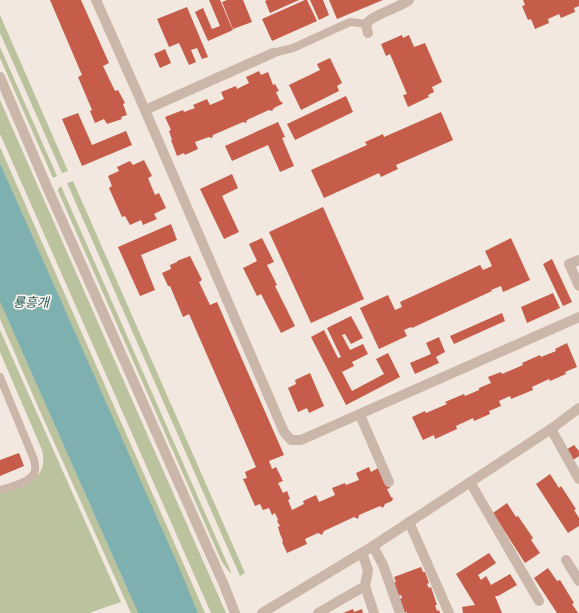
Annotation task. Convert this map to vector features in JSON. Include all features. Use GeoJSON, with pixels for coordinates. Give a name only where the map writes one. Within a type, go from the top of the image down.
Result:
{"type":"FeatureCollection","features":[{"type":"Feature","properties":{"kind":"street"},"geometry":{"type":"LineString","coordinates":[[96,0],[284,432],[291,440],[301,440],[360,415],[579,317]]}},
{"type":"Feature","properties":{"kind":"street"},"geometry":{"type":"LineString","coordinates":[[368,28],[373,18],[409,0]]}},
{"type":"Feature","properties":{"kind":"street"},"geometry":{"type":"LineString","coordinates":[[145,110],[273,53]]}},
{"type":"Feature","properties":{"kind":"street"},"geometry":{"type":"LineString","coordinates":[[0,78],[235,613]]}},
{"type":"Feature","properties":{"kind":"street"},"geometry":{"type":"LineString","coordinates":[[579,260],[569,264],[579,286]]}},
{"type":"Feature","properties":{"kind":"street"},"geometry":{"type":"LineString","coordinates":[[262,613],[374,546],[551,429],[579,408]]}},
{"type":"Feature","properties":{"kind":"street"},"geometry":{"type":"LineString","coordinates":[[360,415],[389,482]]}},
{"type":"Feature","properties":{"kind":"street"},"geometry":{"type":"LineString","coordinates":[[551,429],[579,479]]}},
{"type":"Feature","properties":{"kind":"street"},"geometry":{"type":"LineString","coordinates":[[470,482],[539,601]]}},
{"type":"Feature","properties":{"kind":"street"},"geometry":{"type":"LineString","coordinates":[[409,522],[449,613]]}},
{"type":"Feature","properties":{"kind":"street"},"geometry":{"type":"LineString","coordinates":[[374,546],[383,565],[400,613]]}},
{"type":"Feature","properties":{"kind":"street"},"geometry":{"type":"LineString","coordinates":[[362,553],[368,570],[365,586],[374,613]]}},
{"type":"Feature","properties":{"kind":"street"},"geometry":{"type":"LineString","coordinates":[[566,560],[579,581]]}},
{"type":"Feature","properties":{"kind":"street"},"geometry":{"type":"LineString","coordinates":[[318,613],[365,586]]}},
{"type":"Feature","properties":{"kind":"lane"},"geometry":{"type":"LineString","coordinates":[[273,53],[293,48],[350,22],[368,28]]}},
{"type":"Feature","properties":{"kind":"lane"},"geometry":{"type":"LineString","coordinates":[[0,377],[33,456],[36,469],[32,477],[18,484],[0,490]]}},
{"type":"Feature","properties":{"kind":"green space"},"geometry":{"type":"Polygon","coordinates":[[[0,15],[68,171],[62,173],[0,33],[0,15]]]}},
{"type":"Feature","properties":{"kind":"green space"},"geometry":{"type":"Polygon","coordinates":[[[0,47],[57,176],[53,178],[0,58],[0,47]]]}},
{"type":"Feature","properties":{"kind":"green space"},"geometry":{"type":"Polygon","coordinates":[[[0,100],[226,613],[211,613],[0,134],[0,100]]]}},
{"type":"Feature","properties":{"kind":"green space"},"geometry":{"type":"Polygon","coordinates":[[[0,147],[205,613],[198,613],[0,163],[0,147]]]}},
{"type":"Feature","properties":{"kind":"green space"},"geometry":{"type":"Polygon","coordinates":[[[73,181],[245,573],[240,576],[67,183],[73,181]]]}},
{"type":"Feature","properties":{"kind":"green space"},"geometry":{"type":"Polygon","coordinates":[[[61,186],[231,572],[230,573],[222,562],[58,191],[61,186]]]}},
{"type":"Feature","properties":{"kind":"green space"},"geometry":{"type":"Polygon","coordinates":[[[0,302],[138,613],[131,613],[35,400],[0,319],[0,302]]]}},
{"type":"Feature","properties":{"kind":"green space"},"geometry":{"type":"Polygon","coordinates":[[[0,330],[121,602],[89,613],[0,613],[0,491],[33,479],[38,475],[43,460],[42,450],[0,352],[0,330]]]}},
{"type":"Feature","properties":{"kind":"water","name":"룡흥개"},"geometry":{"type":"Polygon","coordinates":[[[0,163],[198,613],[138,613],[0,302],[0,163]]]}},
{"type":"Feature","properties":{"kind":"building"},"geometry":{"type":"Polygon","coordinates":[[[50,0],[81,0],[109,63],[103,66],[115,91],[118,90],[125,103],[123,104],[127,115],[121,117],[122,119],[107,124],[104,119],[95,123],[90,111],[92,110],[78,77],[82,75],[50,0]]]}},
{"type":"Feature","properties":{"kind":"building"},"geometry":{"type":"Polygon","coordinates":[[[209,0],[220,0],[233,30],[208,41],[195,12],[203,8],[212,29],[220,26],[209,0]]]}},
{"type":"Feature","properties":{"kind":"building"},"geometry":{"type":"Polygon","coordinates":[[[227,0],[243,0],[252,22],[233,29],[222,2],[227,0]]]}},
{"type":"Feature","properties":{"kind":"building"},"geometry":{"type":"Polygon","coordinates":[[[299,0],[270,13],[265,1],[299,0]]]}},
{"type":"Feature","properties":{"kind":"building"},"geometry":{"type":"Polygon","coordinates":[[[307,0],[317,21],[272,41],[262,19],[307,0]]]}},
{"type":"Feature","properties":{"kind":"building"},"geometry":{"type":"Polygon","coordinates":[[[310,0],[323,0],[329,15],[319,20],[310,0]]]}},
{"type":"Feature","properties":{"kind":"building"},"geometry":{"type":"Polygon","coordinates":[[[329,0],[383,0],[337,19],[329,0]]]}},
{"type":"Feature","properties":{"kind":"building"},"geometry":{"type":"Polygon","coordinates":[[[523,0],[579,0],[579,6],[574,8],[575,12],[561,18],[559,14],[548,19],[549,23],[535,29],[531,19],[528,20],[522,6],[525,5],[523,0]]]}},
{"type":"Feature","properties":{"kind":"building"},"geometry":{"type":"Polygon","coordinates":[[[187,7],[208,57],[202,59],[197,48],[191,50],[196,62],[189,65],[179,43],[169,47],[157,19],[187,7]]]}},
{"type":"Feature","properties":{"kind":"building"},"geometry":{"type":"Polygon","coordinates":[[[402,35],[403,38],[409,35],[414,47],[425,43],[442,82],[432,87],[434,92],[428,95],[429,97],[408,107],[403,95],[407,94],[390,54],[386,56],[381,44],[402,35]]]}},
{"type":"Feature","properties":{"kind":"building"},"geometry":{"type":"Polygon","coordinates":[[[165,49],[171,63],[160,68],[154,54],[165,49]]]}},
{"type":"Feature","properties":{"kind":"building"},"geometry":{"type":"Polygon","coordinates":[[[330,58],[342,83],[337,86],[339,91],[301,110],[289,85],[320,70],[317,64],[330,58]]]}},
{"type":"Feature","properties":{"kind":"building"},"geometry":{"type":"Polygon","coordinates":[[[259,71],[261,75],[268,72],[273,85],[275,84],[279,91],[276,92],[280,101],[283,103],[274,108],[272,111],[269,110],[247,120],[246,123],[243,122],[213,135],[212,138],[209,137],[195,142],[198,149],[185,155],[184,153],[177,156],[171,140],[169,131],[171,130],[165,117],[183,110],[184,112],[195,108],[193,105],[207,99],[210,105],[224,99],[221,92],[236,86],[237,89],[249,83],[246,77],[259,71]]]}},
{"type":"Feature","properties":{"kind":"building"},"geometry":{"type":"Polygon","coordinates":[[[346,96],[353,112],[295,140],[287,124],[346,96]]]}},
{"type":"Feature","properties":{"kind":"building"},"geometry":{"type":"Polygon","coordinates":[[[441,112],[453,140],[396,165],[398,169],[381,177],[379,173],[324,198],[311,170],[367,145],[365,142],[383,134],[384,137],[441,112]]]}},
{"type":"Feature","properties":{"kind":"building"},"geometry":{"type":"Polygon","coordinates":[[[78,113],[92,145],[126,131],[132,145],[82,166],[62,119],[78,113]]]}},
{"type":"Feature","properties":{"kind":"building"},"geometry":{"type":"Polygon","coordinates":[[[278,122],[285,137],[282,138],[294,166],[280,172],[268,145],[232,161],[225,146],[278,122]]]}},
{"type":"Feature","properties":{"kind":"building"},"geometry":{"type":"Polygon","coordinates":[[[144,160],[152,176],[148,178],[155,195],[159,193],[166,208],[154,214],[157,219],[143,225],[141,220],[130,225],[125,216],[122,217],[109,188],[112,186],[108,176],[119,171],[117,167],[130,161],[133,165],[144,160]]]}},
{"type":"Feature","properties":{"kind":"building"},"geometry":{"type":"Polygon","coordinates":[[[232,174],[238,188],[222,196],[239,232],[224,239],[200,189],[232,174]]]}},
{"type":"Feature","properties":{"kind":"building"},"geometry":{"type":"Polygon","coordinates":[[[323,207],[364,299],[311,323],[269,232],[323,207]]]}},
{"type":"Feature","properties":{"kind":"building"},"geometry":{"type":"Polygon","coordinates":[[[171,224],[177,240],[141,255],[155,290],[140,296],[118,247],[171,224]]]}},
{"type":"Feature","properties":{"kind":"building"},"geometry":{"type":"Polygon","coordinates":[[[262,238],[274,262],[267,265],[277,285],[275,286],[295,326],[281,333],[261,294],[257,296],[243,268],[257,261],[249,244],[262,238]]]}},
{"type":"Feature","properties":{"kind":"building"},"geometry":{"type":"Polygon","coordinates":[[[511,238],[530,280],[503,292],[501,286],[491,290],[492,291],[412,328],[411,327],[404,330],[407,336],[379,349],[360,308],[388,295],[395,310],[402,307],[400,302],[480,265],[483,270],[492,266],[485,251],[511,238]]]}},
{"type":"Feature","properties":{"kind":"building"},"geometry":{"type":"Polygon","coordinates":[[[190,256],[202,280],[199,282],[210,305],[217,302],[284,455],[269,461],[272,469],[276,467],[283,481],[278,483],[283,493],[287,491],[290,499],[288,500],[292,510],[304,504],[303,501],[316,495],[319,502],[335,495],[332,488],[359,480],[356,473],[369,467],[371,472],[378,468],[390,488],[387,489],[393,498],[392,501],[385,504],[383,508],[380,506],[359,515],[358,519],[354,517],[324,531],[322,535],[318,533],[305,539],[307,544],[287,553],[282,542],[283,541],[278,527],[280,526],[275,513],[272,515],[269,508],[263,510],[260,504],[255,506],[243,479],[247,478],[245,472],[256,467],[189,314],[183,317],[170,286],[168,286],[162,273],[171,269],[170,265],[190,256]]]}},
{"type":"Feature","properties":{"kind":"building"},"geometry":{"type":"Polygon","coordinates":[[[552,259],[572,302],[563,306],[543,264],[552,259]]]}},
{"type":"Feature","properties":{"kind":"building"},"geometry":{"type":"Polygon","coordinates":[[[553,293],[560,308],[527,323],[521,307],[553,293]]]}},
{"type":"Feature","properties":{"kind":"building"},"geometry":{"type":"Polygon","coordinates":[[[502,313],[505,321],[454,344],[450,336],[502,313]]]}},
{"type":"Feature","properties":{"kind":"building"},"geometry":{"type":"Polygon","coordinates":[[[351,316],[363,338],[351,344],[345,334],[342,335],[350,350],[363,344],[368,354],[352,362],[354,366],[342,372],[352,391],[384,374],[376,359],[388,353],[400,377],[346,405],[311,337],[324,330],[338,358],[341,357],[327,328],[351,316]]]}},
{"type":"Feature","properties":{"kind":"building"},"geometry":{"type":"Polygon","coordinates":[[[439,337],[445,352],[436,357],[439,363],[415,374],[410,363],[431,354],[426,343],[439,337]]]}},
{"type":"Feature","properties":{"kind":"building"},"geometry":{"type":"Polygon","coordinates":[[[567,343],[577,367],[565,372],[566,374],[550,381],[549,379],[532,387],[533,390],[511,399],[510,396],[499,401],[501,406],[489,411],[490,414],[474,421],[473,418],[456,426],[457,429],[435,439],[434,435],[423,440],[412,417],[447,404],[445,402],[464,394],[465,396],[479,390],[479,388],[491,383],[488,377],[501,372],[502,374],[523,365],[522,363],[540,355],[541,357],[556,351],[555,349],[567,343]]]}},
{"type":"Feature","properties":{"kind":"building"},"geometry":{"type":"Polygon","coordinates":[[[310,373],[324,406],[309,413],[307,408],[298,412],[288,388],[296,384],[295,380],[310,373]]]}},
{"type":"Feature","properties":{"kind":"building"},"geometry":{"type":"Polygon","coordinates":[[[574,445],[579,451],[579,456],[573,460],[566,450],[574,445]]]}},
{"type":"Feature","properties":{"kind":"building"},"geometry":{"type":"Polygon","coordinates":[[[19,453],[24,466],[0,476],[0,460],[19,453]]]}},
{"type":"Feature","properties":{"kind":"building"},"geometry":{"type":"Polygon","coordinates":[[[550,474],[559,488],[561,486],[576,509],[574,510],[579,518],[579,526],[568,533],[536,484],[550,474]]]}},
{"type":"Feature","properties":{"kind":"building"},"geometry":{"type":"Polygon","coordinates":[[[507,503],[533,538],[531,540],[540,553],[525,563],[493,513],[507,503]]]}},
{"type":"Feature","properties":{"kind":"building"},"geometry":{"type":"Polygon","coordinates":[[[489,553],[496,563],[478,575],[481,580],[486,576],[491,585],[510,574],[517,585],[498,596],[495,596],[502,613],[463,613],[462,607],[475,605],[456,574],[489,553]]]}},
{"type":"Feature","properties":{"kind":"building"},"geometry":{"type":"Polygon","coordinates":[[[421,567],[423,572],[425,572],[429,583],[427,584],[429,588],[431,587],[437,605],[435,605],[437,611],[439,610],[440,613],[404,613],[399,599],[402,598],[401,595],[398,596],[393,583],[396,582],[394,577],[421,567]]]}},
{"type":"Feature","properties":{"kind":"building"},"geometry":{"type":"Polygon","coordinates":[[[548,568],[557,581],[560,580],[574,603],[572,604],[578,613],[557,613],[534,578],[548,568]]]}},
{"type":"Feature","properties":{"kind":"building"},"geometry":{"type":"Polygon","coordinates":[[[353,609],[354,612],[362,609],[363,613],[343,613],[353,609]]]}}]}
